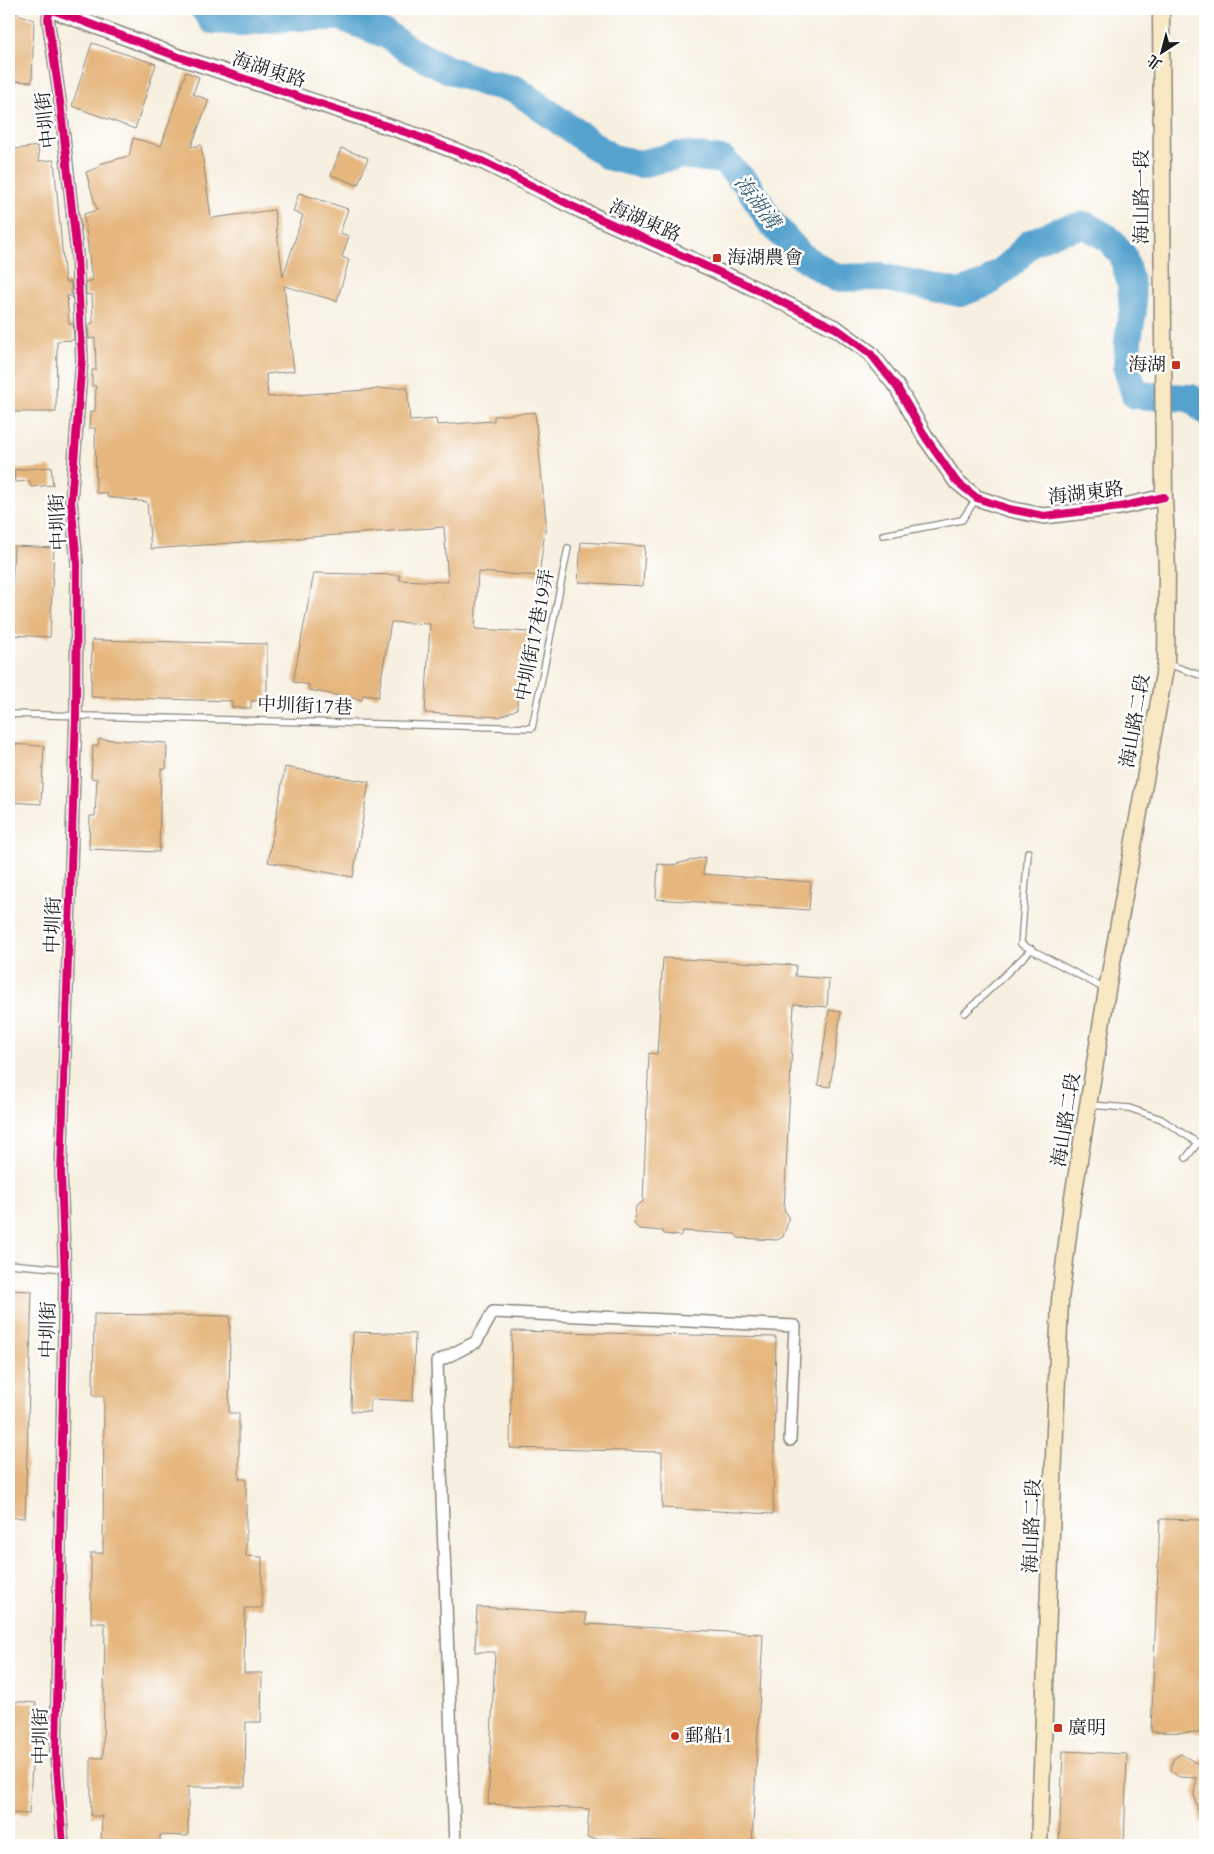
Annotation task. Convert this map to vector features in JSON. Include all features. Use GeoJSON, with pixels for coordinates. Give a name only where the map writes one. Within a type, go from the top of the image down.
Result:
{"type":"FeatureCollection","features":[{"type":"Feature","properties":{"kind":"main road","name":"海山路一段"},"geometry":{"type":"LineString","coordinates":[[1161,9],[1163,406]]}},
{"type":"Feature","properties":{"kind":"main road","name":"海山路二段"},"geometry":{"type":"LineString","coordinates":[[1039,1845],[1060,1300],[1072,1203],[1107,990],[1166,663],[1167,571],[1163,406]]}},
{"type":"Feature","properties":{"kind":"street","name":"海湖東路"},"geometry":{"type":"LineString","coordinates":[[50,9],[176,56],[414,135],[482,161],[576,208],[741,282],[837,330],[870,353],[897,387],[926,438],[956,481],[977,498],[1009,510],[1044,516],[1120,507],[1164,497]]}},
{"type":"Feature","properties":{"kind":"street","name":"中圳街"},"geometry":{"type":"LineString","coordinates":[[50,9],[48,19],[60,101],[77,255],[82,359],[71,501],[77,563],[76,714],[61,1173],[65,1269],[56,1754],[63,1845]]}},
{"type":"Feature","properties":{"kind":"street"},"geometry":{"type":"LineString","coordinates":[[455,1845],[437,1362],[476,1342],[493,1312],[795,1326],[790,1440]]}},
{"type":"Feature","properties":{"kind":"lane"},"geometry":{"type":"LineString","coordinates":[[883,535],[962,520],[977,498]]}},
{"type":"Feature","properties":{"kind":"lane","name":"中圳街17巷19弄"},"geometry":{"type":"LineString","coordinates":[[532,728],[568,548]]}},
{"type":"Feature","properties":{"kind":"lane"},"geometry":{"type":"LineString","coordinates":[[1166,663],[1205,677]]}},
{"type":"Feature","properties":{"kind":"lane","name":"中圳街17巷"},"geometry":{"type":"LineString","coordinates":[[9,714],[76,714],[532,728]]}},
{"type":"Feature","properties":{"kind":"lane"},"geometry":{"type":"LineString","coordinates":[[1028,852],[1021,944],[1107,990]]}},
{"type":"Feature","properties":{"kind":"lane"},"geometry":{"type":"LineString","coordinates":[[965,1013],[1032,949]]}},
{"type":"Feature","properties":{"kind":"lane"},"geometry":{"type":"LineString","coordinates":[[1089,1105],[1129,1108],[1161,1119],[1198,1143],[1186,1158]]}},
{"type":"Feature","properties":{"kind":"lane"},"geometry":{"type":"LineString","coordinates":[[9,1264],[65,1269]]}},
{"type":"Feature","properties":{"kind":"building"},"geometry":{"type":"Polygon","coordinates":[[[9,11],[34,20],[32,82],[12,81],[11,58],[9,58],[9,11]]]}},
{"type":"Feature","properties":{"kind":"building"},"geometry":{"type":"Polygon","coordinates":[[[92,43],[156,64],[135,129],[72,106],[92,43]]]}},
{"type":"Feature","properties":{"kind":"building"},"geometry":{"type":"Polygon","coordinates":[[[186,72],[199,77],[193,94],[209,100],[191,147],[201,145],[211,218],[274,210],[283,277],[303,215],[293,212],[299,193],[348,209],[340,233],[349,236],[342,257],[349,260],[337,301],[284,286],[294,371],[266,374],[268,397],[407,387],[410,421],[436,419],[437,425],[494,421],[494,416],[535,412],[546,522],[539,576],[478,572],[475,629],[531,632],[527,667],[518,666],[517,709],[500,717],[425,713],[430,624],[391,622],[378,697],[363,695],[362,700],[309,690],[309,685],[293,682],[314,573],[400,575],[399,580],[448,582],[444,527],[151,549],[147,502],[107,497],[107,493],[96,493],[95,428],[89,428],[90,412],[95,411],[96,386],[92,386],[92,370],[96,370],[95,338],[89,339],[88,324],[93,323],[92,294],[86,295],[86,281],[92,281],[84,214],[97,210],[86,172],[100,167],[99,164],[129,156],[133,138],[161,146],[186,72]]]}},
{"type":"Feature","properties":{"kind":"building"},"geometry":{"type":"Polygon","coordinates":[[[38,146],[39,161],[54,160],[65,282],[71,282],[71,296],[67,296],[69,324],[73,324],[74,340],[57,341],[56,412],[9,412],[9,150],[38,146]]]}},
{"type":"Feature","properties":{"kind":"building"},"geometry":{"type":"Polygon","coordinates":[[[341,148],[368,158],[358,185],[331,175],[341,148]]]}},
{"type":"Feature","properties":{"kind":"building"},"geometry":{"type":"Polygon","coordinates":[[[51,467],[53,485],[31,487],[30,481],[15,482],[14,470],[51,467]]]}},
{"type":"Feature","properties":{"kind":"building"},"geometry":{"type":"Polygon","coordinates":[[[581,542],[645,546],[643,586],[578,582],[581,542]]]}},
{"type":"Feature","properties":{"kind":"building"},"geometry":{"type":"Polygon","coordinates":[[[14,546],[54,548],[50,637],[10,635],[14,546]]]}},
{"type":"Feature","properties":{"kind":"building"},"geometry":{"type":"Polygon","coordinates":[[[92,640],[267,644],[267,701],[251,701],[251,708],[232,708],[232,701],[91,697],[92,640]]]}},
{"type":"Feature","properties":{"kind":"building"},"geometry":{"type":"Polygon","coordinates":[[[99,739],[167,743],[166,769],[161,769],[159,852],[89,849],[90,816],[95,816],[97,779],[91,778],[93,746],[98,746],[99,739]]]}},
{"type":"Feature","properties":{"kind":"building"},"geometry":{"type":"Polygon","coordinates":[[[9,744],[44,746],[41,804],[9,802],[9,744]]]}},
{"type":"Feature","properties":{"kind":"building"},"geometry":{"type":"Polygon","coordinates":[[[285,767],[369,782],[353,877],[268,862],[285,767]]]}},
{"type":"Feature","properties":{"kind":"building"},"geometry":{"type":"Polygon","coordinates":[[[705,857],[703,874],[811,882],[809,910],[656,899],[658,864],[672,865],[705,857]]]}},
{"type":"Feature","properties":{"kind":"building"},"geometry":{"type":"Polygon","coordinates":[[[663,958],[796,965],[795,976],[829,979],[827,1007],[794,1004],[784,1210],[788,1215],[788,1222],[783,1237],[777,1240],[738,1238],[735,1234],[683,1231],[680,1236],[664,1234],[663,1231],[639,1229],[634,1224],[636,1206],[643,1202],[649,1053],[657,1054],[663,958]]]}},
{"type":"Feature","properties":{"kind":"building"},"geometry":{"type":"Polygon","coordinates":[[[829,1010],[841,1012],[830,1087],[818,1085],[829,1010]]]}},
{"type":"Feature","properties":{"kind":"building"},"geometry":{"type":"Polygon","coordinates":[[[9,1290],[32,1291],[25,1518],[9,1517],[9,1290]]]}},
{"type":"Feature","properties":{"kind":"building"},"geometry":{"type":"Polygon","coordinates":[[[94,1314],[230,1316],[229,1413],[239,1413],[239,1479],[246,1479],[246,1556],[262,1557],[262,1608],[245,1608],[244,1673],[262,1673],[261,1722],[246,1722],[245,1787],[188,1787],[188,1836],[160,1835],[160,1845],[101,1845],[102,1816],[91,1816],[91,1758],[103,1758],[105,1623],[91,1623],[91,1553],[103,1553],[104,1396],[93,1396],[94,1314]]]}},
{"type":"Feature","properties":{"kind":"building"},"geometry":{"type":"Polygon","coordinates":[[[512,1331],[776,1337],[773,1514],[662,1508],[662,1452],[510,1448],[512,1331]]]}},
{"type":"Feature","properties":{"kind":"building"},"geometry":{"type":"Polygon","coordinates":[[[353,1332],[415,1334],[413,1401],[371,1399],[370,1412],[351,1411],[353,1332]]]}},
{"type":"Feature","properties":{"kind":"building"},"geometry":{"type":"Polygon","coordinates":[[[1160,1519],[1205,1520],[1205,1733],[1151,1732],[1160,1519]]]}},
{"type":"Feature","properties":{"kind":"building","name":"郵船1"},"geometry":{"type":"Polygon","coordinates":[[[477,1607],[586,1613],[586,1624],[763,1634],[752,1845],[587,1838],[589,1809],[488,1804],[495,1652],[475,1652],[477,1607]]]}},
{"type":"Feature","properties":{"kind":"building"},"geometry":{"type":"Polygon","coordinates":[[[9,1701],[36,1703],[29,1814],[9,1813],[9,1701]]]}},
{"type":"Feature","properties":{"kind":"building"},"geometry":{"type":"Polygon","coordinates":[[[1063,1751],[1127,1754],[1124,1845],[1059,1845],[1063,1751]]]}},
{"type":"Feature","properties":{"kind":"building"},"geometry":{"type":"Polygon","coordinates":[[[1181,1754],[1196,1763],[1205,1755],[1205,1822],[1200,1823],[1194,1793],[1197,1778],[1179,1777],[1171,1770],[1173,1759],[1181,1754]]]}},
{"type":"Feature","properties":{"kind":"waterway","name":"海湖溝"},"geometry":{"type":"LineString","coordinates":[[204,9],[212,20],[242,22],[295,17],[341,17],[387,35],[411,51],[447,69],[485,83],[515,89],[610,157],[639,164],[680,155],[723,160],[747,184],[770,221],[800,255],[836,278],[881,277],[960,293],[987,283],[1012,263],[1030,243],[1058,231],[1085,225],[1108,238],[1123,255],[1131,285],[1133,310],[1128,340],[1127,368],[1135,395],[1191,398],[1205,411]]}},
{"type":"Feature","properties":{"kind":"cycle path"},"geometry":{"type":"LineString","coordinates":[[50,9],[48,19],[60,101],[77,255],[82,359],[71,501],[77,563],[76,714],[61,1173],[65,1280],[56,1754],[63,1845]]}},
{"type":"Feature","properties":{"kind":"cycle path"},"geometry":{"type":"LineString","coordinates":[[50,9],[176,56],[414,135],[482,161],[576,208],[741,282],[837,329],[870,353],[897,387],[926,438],[956,481],[977,498],[1009,509],[1044,516],[1120,507],[1164,497]]}},
{"type":"Feature","properties":{"kind":"place","name":"海湖農會"},"geometry":{"type":"Point","coordinates":[717,258]}},
{"type":"Feature","properties":{"kind":"place","name":"海湖"},"geometry":{"type":"Point","coordinates":[1176,365]}},
{"type":"Feature","properties":{"kind":"place","name":"廣明"},"geometry":{"type":"Point","coordinates":[1058,1728]}},
{"type":"Feature","properties":{"kind":"place","name":"郵船1"},"geometry":{"type":"Point","coordinates":[675,1736]}}]}
